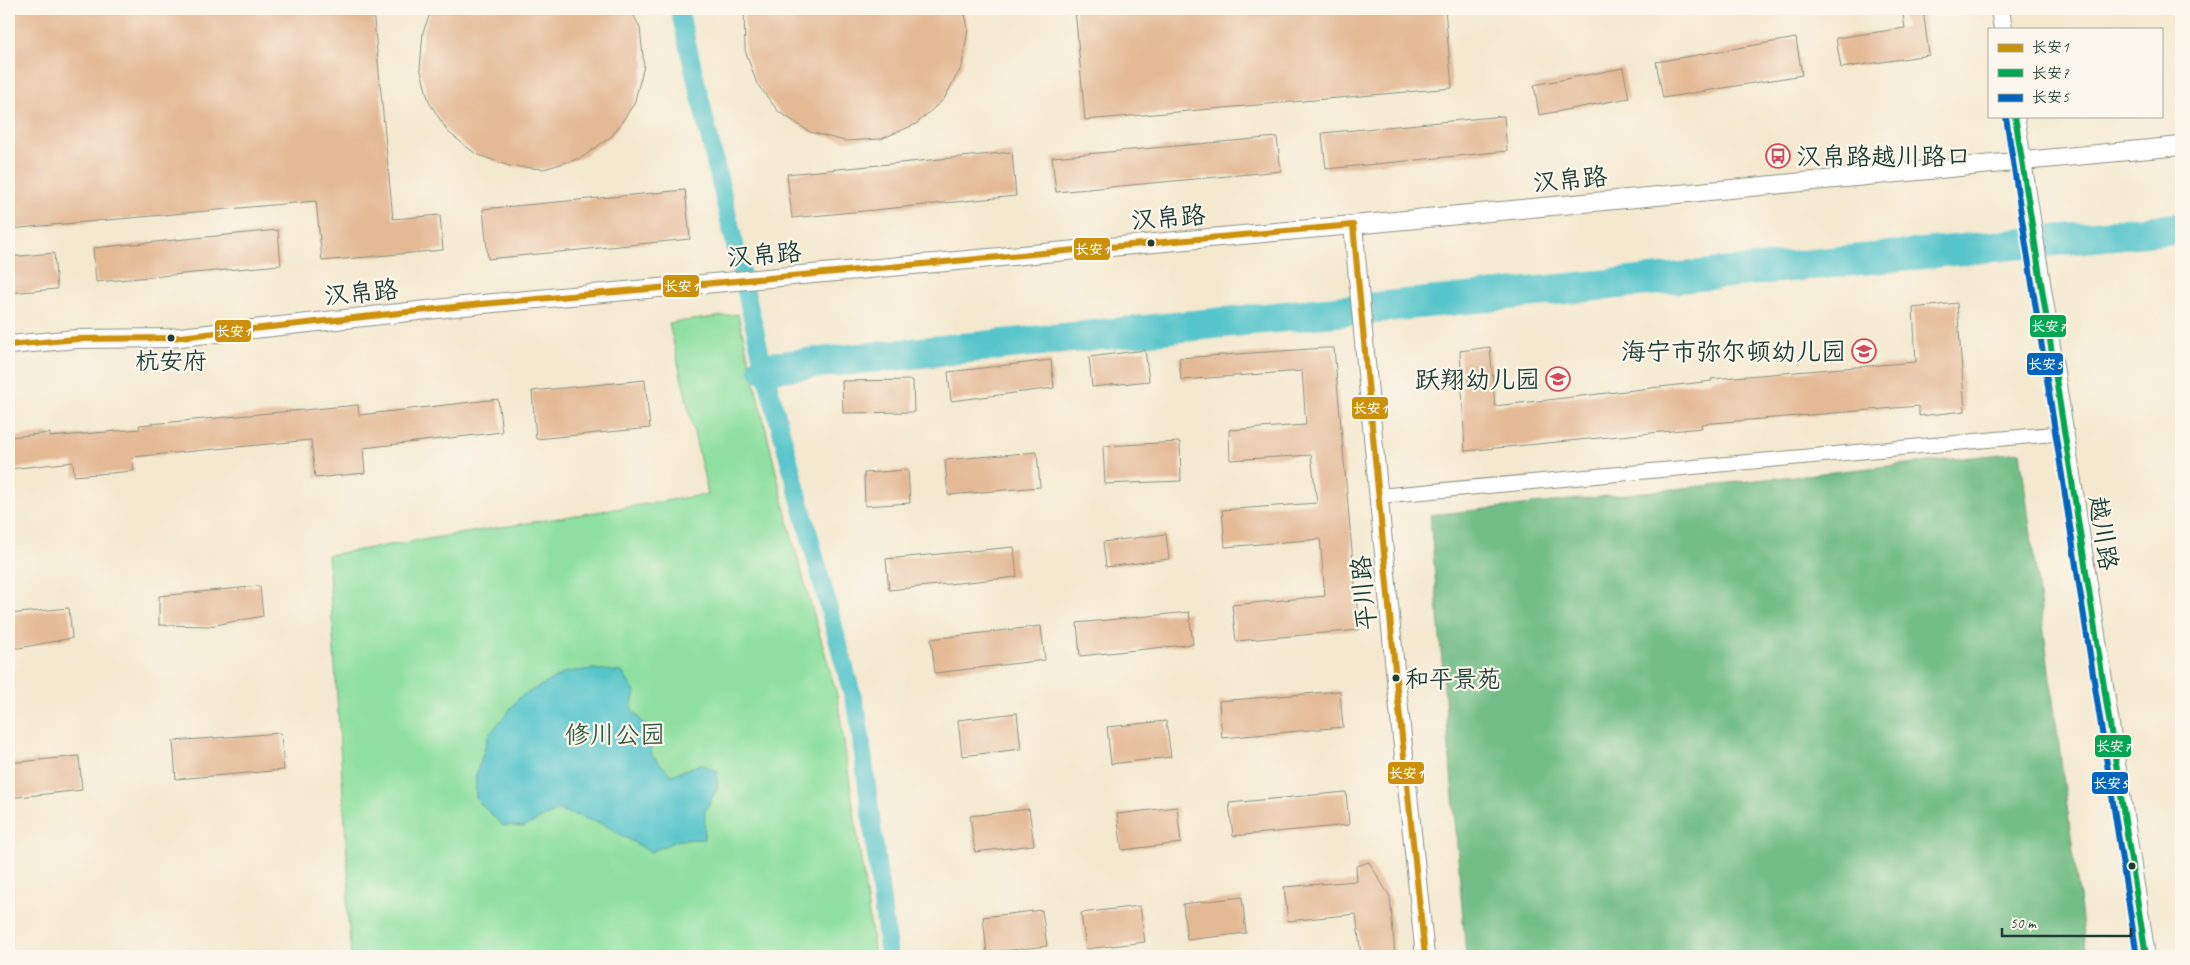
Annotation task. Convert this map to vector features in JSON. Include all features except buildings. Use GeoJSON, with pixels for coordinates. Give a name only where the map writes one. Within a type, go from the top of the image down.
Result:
{"type":"FeatureCollection","features":[{"type":"Feature","properties":{"kind":"street"},"geometry":{"type":"LineString","coordinates":[[2000,9],[2003,28]]}},
{"type":"Feature","properties":{"kind":"street","name":"越川路"},"geometry":{"type":"LineString","coordinates":[[2015,118],[2146,956]]}},
{"type":"Feature","properties":{"kind":"street","name":"汉帛路"},"geometry":{"type":"LineString","coordinates":[[9,345],[77,339],[171,338],[482,304],[1353,225],[2181,146]]}},
{"type":"Feature","properties":{"kind":"street","name":"平川路"},"geometry":{"type":"LineString","coordinates":[[1353,225],[1378,496],[1425,956]]}},
{"type":"Feature","properties":{"kind":"street"},"geometry":{"type":"LineString","coordinates":[[1378,496],[2063,433]]}},
{"type":"Feature","properties":{"kind":"green space","name":"修川公园"},"geometry":{"type":"Polygon","coordinates":[[[738,314],[793,542],[837,695],[875,956],[351,956],[347,904],[349,887],[328,555],[708,494],[669,323],[738,314]]]}},
{"type":"Feature","properties":{"kind":"green space"},"geometry":{"type":"Polygon","coordinates":[[[2020,452],[2087,956],[1466,956],[1430,515],[2020,452]]]}},
{"type":"Feature","properties":{"kind":"water"},"geometry":{"type":"Polygon","coordinates":[[[594,669],[622,672],[635,692],[631,708],[647,728],[652,755],[671,775],[701,764],[717,771],[717,789],[705,811],[704,839],[679,840],[650,852],[603,824],[558,810],[524,827],[502,825],[476,799],[476,775],[489,735],[520,697],[566,672],[594,669]]]}},
{"type":"Feature","properties":{"kind":"waterway"},"geometry":{"type":"LineString","coordinates":[[679,9],[764,368],[858,716],[889,956]]}},
{"type":"Feature","properties":{"kind":"waterway"},"geometry":{"type":"LineString","coordinates":[[764,368],[2181,228]]}},
{"type":"Feature","properties":{"kind":"transit line","name":"长安5"},"geometry":{"type":"LineString","coordinates":[[2006,118],[2137,956]]}},
{"type":"Feature","properties":{"kind":"transit line","name":"长安7"},"geometry":{"type":"LineString","coordinates":[[2015,118],[2146,956]]}},
{"type":"Feature","properties":{"kind":"transit line","name":"长安1"},"geometry":{"type":"LineString","coordinates":[[1353,225],[1396,680],[1425,956]]}},
{"type":"Feature","properties":{"kind":"transit line","name":"长安1"},"geometry":{"type":"LineString","coordinates":[[9,345],[77,339],[171,338],[482,304],[1353,225]]}},
{"type":"Feature","properties":{"kind":"place","name":"汉帛路越川路口"},"geometry":{"type":"Point","coordinates":[1778,156]}},
{"type":"Feature","properties":{"kind":"place","name":"杭安府"},"geometry":{"type":"Point","coordinates":[171,338]}},
{"type":"Feature","properties":{"kind":"place","name":"海宁市弥尔顿幼儿园"},"geometry":{"type":"Point","coordinates":[1864,351]}},
{"type":"Feature","properties":{"kind":"place","name":"跃翔幼儿园"},"geometry":{"type":"Point","coordinates":[1558,379]}},
{"type":"Feature","properties":{"kind":"place","name":"和平景苑"},"geometry":{"type":"Point","coordinates":[1396,678]}}]}
